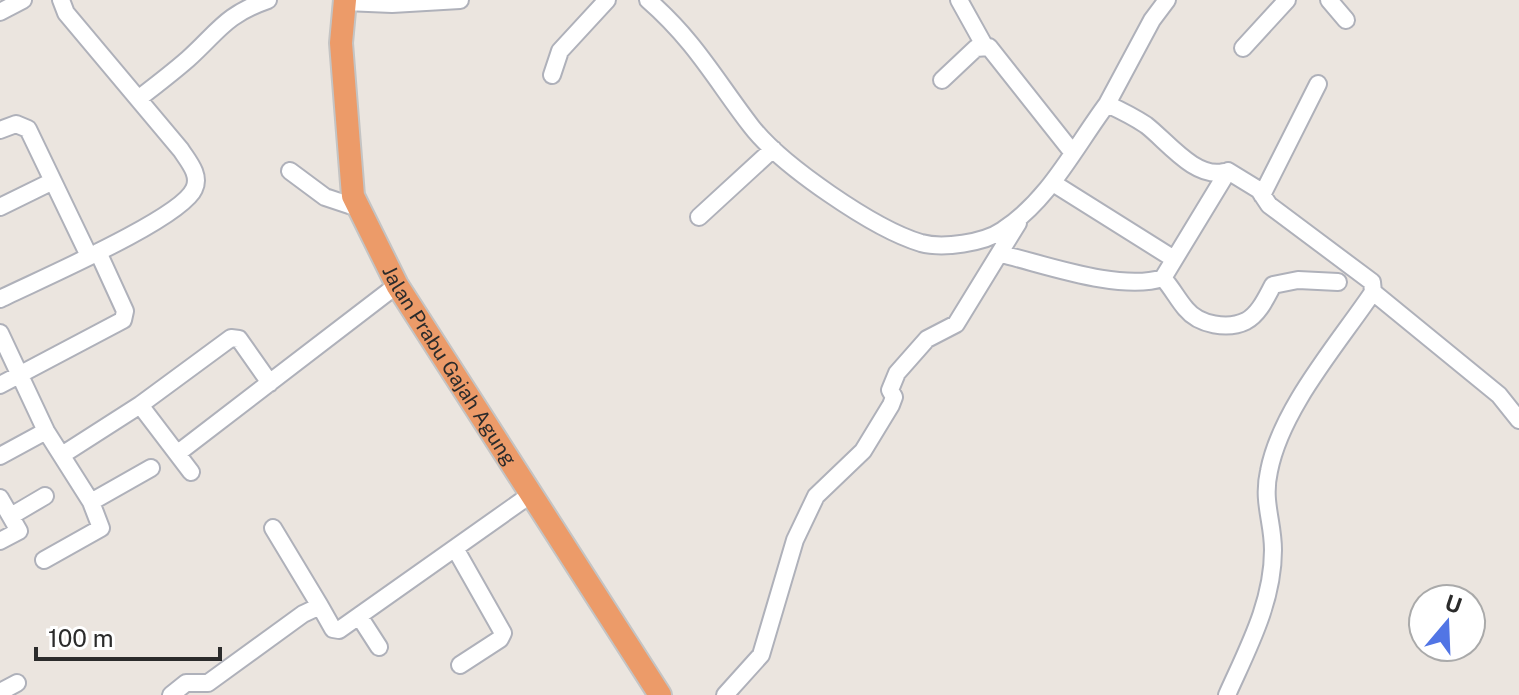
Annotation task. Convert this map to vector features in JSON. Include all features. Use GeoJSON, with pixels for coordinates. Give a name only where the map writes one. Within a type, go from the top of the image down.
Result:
{"type":"FeatureCollection","features":[{"type":"Feature","properties":{"kind":"highway","name":"Jalan Prabu Gajah Agung"},"geometry":{"type":"LineString","coordinates":[[345,1],[341,43],[349,170],[358,208],[397,285],[660,695]]}},
{"type":"Feature","properties":{"kind":"street"},"geometry":{"type":"LineString","coordinates":[[0,12],[23,0]]}},
{"type":"Feature","properties":{"kind":"street"},"geometry":{"type":"LineString","coordinates":[[0,299],[93,254],[176,207],[186,200],[197,181],[181,150],[66,13],[61,0]]}},
{"type":"Feature","properties":{"kind":"street"},"geometry":{"type":"LineString","coordinates":[[138,99],[190,57],[215,28],[242,10],[268,0]]}},
{"type":"Feature","properties":{"kind":"street"},"geometry":{"type":"LineString","coordinates":[[345,1],[392,4],[460,0]]}},
{"type":"Feature","properties":{"kind":"street"},"geometry":{"type":"LineString","coordinates":[[552,75],[560,51],[607,0]]}},
{"type":"Feature","properties":{"kind":"street"},"geometry":{"type":"LineString","coordinates":[[648,0],[679,28],[752,127],[805,176],[900,235],[942,247],[1000,232],[1022,215],[1053,183],[1107,104],[1152,20],[1167,0]]}},
{"type":"Feature","properties":{"kind":"street"},"geometry":{"type":"LineString","coordinates":[[959,0],[984,45],[999,57],[1073,153]]}},
{"type":"Feature","properties":{"kind":"street"},"geometry":{"type":"LineString","coordinates":[[1243,48],[1287,0]]}},
{"type":"Feature","properties":{"kind":"street"},"geometry":{"type":"LineString","coordinates":[[1329,0],[1346,20]]}},
{"type":"Feature","properties":{"kind":"street"},"geometry":{"type":"LineString","coordinates":[[942,80],[965,57],[984,45]]}},
{"type":"Feature","properties":{"kind":"street"},"geometry":{"type":"LineString","coordinates":[[1262,195],[1318,84]]}},
{"type":"Feature","properties":{"kind":"street"},"geometry":{"type":"LineString","coordinates":[[1107,104],[1145,125],[1174,150],[1209,173],[1228,171],[1372,282],[1373,292],[1286,423],[1277,446],[1264,501],[1273,547],[1271,586],[1259,625],[1227,695]]}},
{"type":"Feature","properties":{"kind":"street"},"geometry":{"type":"LineString","coordinates":[[0,130],[16,124],[25,126],[125,311],[123,320],[0,385]]}},
{"type":"Feature","properties":{"kind":"street"},"geometry":{"type":"LineString","coordinates":[[699,217],[773,149]]}},
{"type":"Feature","properties":{"kind":"street"},"geometry":{"type":"LineString","coordinates":[[290,171],[325,197],[358,208]]}},
{"type":"Feature","properties":{"kind":"street"},"geometry":{"type":"LineString","coordinates":[[1001,254],[1095,277],[1153,282],[1163,278],[1224,172]]}},
{"type":"Feature","properties":{"kind":"street"},"geometry":{"type":"LineString","coordinates":[[0,207],[53,181]]}},
{"type":"Feature","properties":{"kind":"street"},"geometry":{"type":"LineString","coordinates":[[1053,183],[1174,259]]}},
{"type":"Feature","properties":{"kind":"street"},"geometry":{"type":"LineString","coordinates":[[725,695],[761,655],[795,540],[816,496],[863,451],[891,405],[894,397],[890,390],[897,373],[927,339],[956,324],[1022,215]]}},
{"type":"Feature","properties":{"kind":"street"},"geometry":{"type":"LineString","coordinates":[[1163,278],[1186,309],[1201,321],[1222,326],[1246,321],[1261,308],[1273,285],[1298,280],[1338,282]]}},
{"type":"Feature","properties":{"kind":"street"},"geometry":{"type":"LineString","coordinates":[[178,453],[397,285]]}},
{"type":"Feature","properties":{"kind":"street"},"geometry":{"type":"LineString","coordinates":[[1373,292],[1499,395],[1519,420]]}},
{"type":"Feature","properties":{"kind":"street"},"geometry":{"type":"LineString","coordinates":[[0,333],[46,431],[91,502],[99,530],[44,560]]}},
{"type":"Feature","properties":{"kind":"street"},"geometry":{"type":"LineString","coordinates":[[62,455],[140,405],[231,338],[239,339],[270,383]]}},
{"type":"Feature","properties":{"kind":"street"},"geometry":{"type":"LineString","coordinates":[[140,405],[191,472]]}},
{"type":"Feature","properties":{"kind":"street"},"geometry":{"type":"LineString","coordinates":[[0,456],[46,431]]}},
{"type":"Feature","properties":{"kind":"street"},"geometry":{"type":"LineString","coordinates":[[91,502],[151,468]]}},
{"type":"Feature","properties":{"kind":"street"},"geometry":{"type":"LineString","coordinates":[[273,528],[335,630],[456,550],[530,495]]}},
{"type":"Feature","properties":{"kind":"street"},"geometry":{"type":"LineString","coordinates":[[11,516],[45,496]]}},
{"type":"Feature","properties":{"kind":"street"},"geometry":{"type":"LineString","coordinates":[[0,498],[19,531],[0,541]]}},
{"type":"Feature","properties":{"kind":"street"},"geometry":{"type":"LineString","coordinates":[[456,550],[503,633],[500,639],[460,665]]}},
{"type":"Feature","properties":{"kind":"street"},"geometry":{"type":"LineString","coordinates":[[171,695],[186,683],[208,683],[303,614],[320,606]]}},
{"type":"Feature","properties":{"kind":"street"},"geometry":{"type":"LineString","coordinates":[[359,616],[379,647]]}},
{"type":"Feature","properties":{"kind":"street"},"geometry":{"type":"LineString","coordinates":[[0,692],[17,683]]}}]}
